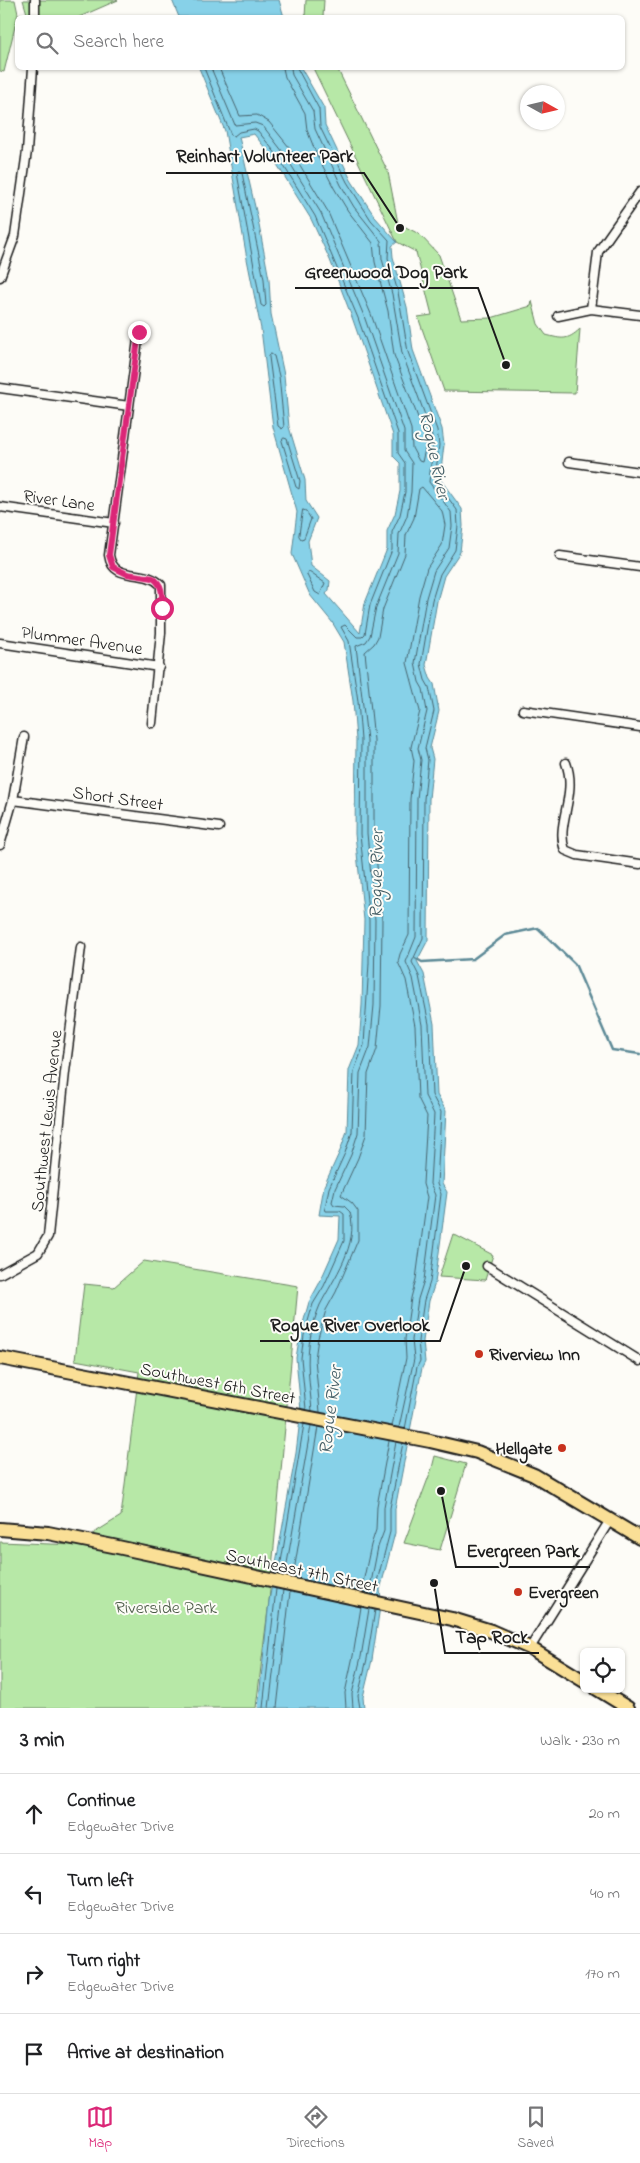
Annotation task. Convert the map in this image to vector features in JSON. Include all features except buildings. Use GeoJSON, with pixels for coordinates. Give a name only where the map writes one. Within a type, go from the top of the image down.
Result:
{"type":"FeatureCollection","features":[{"type":"Feature","properties":{"kind":"highway","name":"Southwest 6th Street"},"geometry":{"type":"LineString","coordinates":[[0,1358],[430,1441],[477,1452],[534,1474],[640,1538]]}},
{"type":"Feature","properties":{"kind":"highway","name":"Southeast 7th Street"},"geometry":{"type":"LineString","coordinates":[[0,1529],[48,1533],[418,1614],[452,1619],[491,1631],[530,1648],[580,1679]]}},
{"type":"Feature","properties":{"kind":"highway"},"geometry":{"type":"LineString","coordinates":[[604,1693],[628,1708]]}},
{"type":"Feature","properties":{"kind":"street"},"geometry":{"type":"LineString","coordinates":[[35,0],[35,15]]}},
{"type":"Feature","properties":{"kind":"street"},"geometry":{"type":"LineString","coordinates":[[0,278],[15,236],[26,151],[33,70]]}},
{"type":"Feature","properties":{"kind":"street"},"geometry":{"type":"LineString","coordinates":[[591,308],[594,270],[598,252],[640,192]]}},
{"type":"Feature","properties":{"kind":"street"},"geometry":{"type":"LineString","coordinates":[[558,316],[591,308],[640,315]]}},
{"type":"Feature","properties":{"kind":"street"},"geometry":{"type":"LineString","coordinates":[[139,332],[109,555],[113,567],[127,574],[153,578],[160,585],[162,608],[159,667],[152,723]]}},
{"type":"Feature","properties":{"kind":"street"},"geometry":{"type":"LineString","coordinates":[[0,388],[129,406]]}},
{"type":"Feature","properties":{"kind":"street"},"geometry":{"type":"LineString","coordinates":[[569,462],[640,472]]}},
{"type":"Feature","properties":{"kind":"street","name":"River Lane"},"geometry":{"type":"LineString","coordinates":[[0,507],[114,523]]}},
{"type":"Feature","properties":{"kind":"street"},"geometry":{"type":"LineString","coordinates":[[560,556],[640,568]]}},
{"type":"Feature","properties":{"kind":"street","name":"Plummer Avenue"},"geometry":{"type":"LineString","coordinates":[[0,643],[159,667]]}},
{"type":"Feature","properties":{"kind":"street"},"geometry":{"type":"LineString","coordinates":[[524,710],[640,727]]}},
{"type":"Feature","properties":{"kind":"street"},"geometry":{"type":"LineString","coordinates":[[0,845],[13,800],[24,737]]}},
{"type":"Feature","properties":{"kind":"street"},"geometry":{"type":"LineString","coordinates":[[566,763],[571,778],[571,787],[563,834],[565,850],[577,855],[640,864]]}},
{"type":"Feature","properties":{"kind":"street","name":"Short Street"},"geometry":{"type":"LineString","coordinates":[[13,800],[220,827]]}},
{"type":"Feature","properties":{"kind":"street","name":"Southwest Lewis Avenue"},"geometry":{"type":"LineString","coordinates":[[0,1274],[38,1253],[48,1236],[65,1072],[81,947]]}},
{"type":"Feature","properties":{"kind":"street"},"geometry":{"type":"LineString","coordinates":[[487,1266],[640,1362]]}},
{"type":"Feature","properties":{"kind":"street"},"geometry":{"type":"LineString","coordinates":[[530,1648],[610,1520]]}},
{"type":"Feature","properties":{"kind":"green space"},"geometry":{"type":"Polygon","coordinates":[[[0,0],[15,0],[18,14],[15,15],[15,26],[4,72],[0,71],[0,0]]]}},
{"type":"Feature","properties":{"kind":"green space"},"geometry":{"type":"Polygon","coordinates":[[[23,0],[118,0],[84,15],[27,15],[23,0]]]}},
{"type":"Feature","properties":{"kind":"green space"},"geometry":{"type":"Polygon","coordinates":[[[306,0],[324,0],[323,15],[305,15],[306,0]]]}},
{"type":"Feature","properties":{"kind":"green space"},"geometry":{"type":"Polygon","coordinates":[[[314,70],[338,70],[388,172],[398,223],[419,234],[439,255],[461,319],[491,318],[531,306],[532,301],[538,324],[546,335],[564,338],[571,336],[580,329],[575,393],[444,391],[418,317],[432,315],[416,252],[397,242],[314,70]]]}},
{"type":"Feature","properties":{"kind":"green space"},"geometry":{"type":"Polygon","coordinates":[[[453,1234],[493,1255],[485,1280],[439,1277],[453,1234]]]}},
{"type":"Feature","properties":{"kind":"green space","name":"Riverside Park"},"geometry":{"type":"Polygon","coordinates":[[[144,1261],[298,1286],[269,1601],[256,1708],[0,1708],[0,1542],[75,1545],[121,1516],[139,1372],[75,1360],[84,1284],[114,1287],[144,1261]]]}},
{"type":"Feature","properties":{"kind":"green space"},"geometry":{"type":"Polygon","coordinates":[[[435,1456],[466,1464],[440,1550],[404,1543],[435,1456]]]}},
{"type":"Feature","properties":{"kind":"water"},"geometry":{"type":"Polygon","coordinates":[[[172,0],[279,0],[283,15],[178,15],[172,0]]]}},
{"type":"Feature","properties":{"kind":"water","name":"Rogue River"},"geometry":{"type":"Polygon","coordinates":[[[200,70],[302,70],[324,108],[325,125],[351,180],[375,217],[397,242],[392,246],[393,257],[407,307],[413,350],[442,429],[444,445],[440,479],[462,509],[463,526],[460,552],[444,576],[437,601],[426,665],[434,684],[439,711],[430,748],[433,759],[429,799],[428,940],[417,961],[424,974],[434,1024],[437,1095],[446,1111],[442,1184],[447,1192],[435,1283],[429,1301],[423,1341],[425,1362],[422,1368],[395,1509],[395,1533],[380,1590],[381,1600],[372,1660],[363,1697],[364,1708],[258,1708],[269,1601],[296,1453],[301,1411],[296,1358],[300,1334],[309,1302],[339,1239],[340,1216],[319,1215],[324,1186],[347,1131],[349,1070],[359,1045],[364,920],[355,834],[356,740],[353,701],[344,642],[332,622],[310,595],[292,554],[297,512],[273,427],[261,329],[225,131],[200,70]],[[254,134],[239,137],[269,279],[271,314],[284,375],[289,427],[305,480],[306,501],[317,518],[308,541],[311,566],[330,581],[329,590],[326,594],[360,633],[365,603],[387,549],[387,531],[395,514],[400,491],[400,463],[393,456],[393,435],[353,320],[330,260],[311,219],[273,158],[254,134]]]}},
{"type":"Feature","properties":{"kind":"waterway"},"geometry":{"type":"LineString","coordinates":[[415,958],[422,962],[473,959],[505,935],[538,928],[575,964],[612,1050],[640,1054]]}},
{"type":"Feature","properties":{"kind":"place","name":"Reinhart Volunteer Park"},"geometry":{"type":"Point","coordinates":[400,228]}},
{"type":"Feature","properties":{"kind":"place","name":"Greenwood Dog Park"},"geometry":{"type":"Point","coordinates":[506,365]}},
{"type":"Feature","properties":{"kind":"place","name":"Rogue River Overlook"},"geometry":{"type":"Point","coordinates":[466,1266]}},
{"type":"Feature","properties":{"kind":"place","name":"Riverview Inn"},"geometry":{"type":"Point","coordinates":[479,1354]}},
{"type":"Feature","properties":{"kind":"place","name":"Hellgate"},"geometry":{"type":"Point","coordinates":[562,1448]}},
{"type":"Feature","properties":{"kind":"place","name":"Evergreen Park"},"geometry":{"type":"Point","coordinates":[441,1491]}},
{"type":"Feature","properties":{"kind":"place","name":"Tap Rock"},"geometry":{"type":"Point","coordinates":[434,1583]}},
{"type":"Feature","properties":{"kind":"place","name":"Evergreen"},"geometry":{"type":"Point","coordinates":[518,1592]}},
{"type":"Feature","properties":{"kind":"route"},"geometry":{"type":"LineString","coordinates":[[139,332],[109,555],[110,562],[118,571],[153,578],[157,581],[162,593],[162,608]]}}]}
